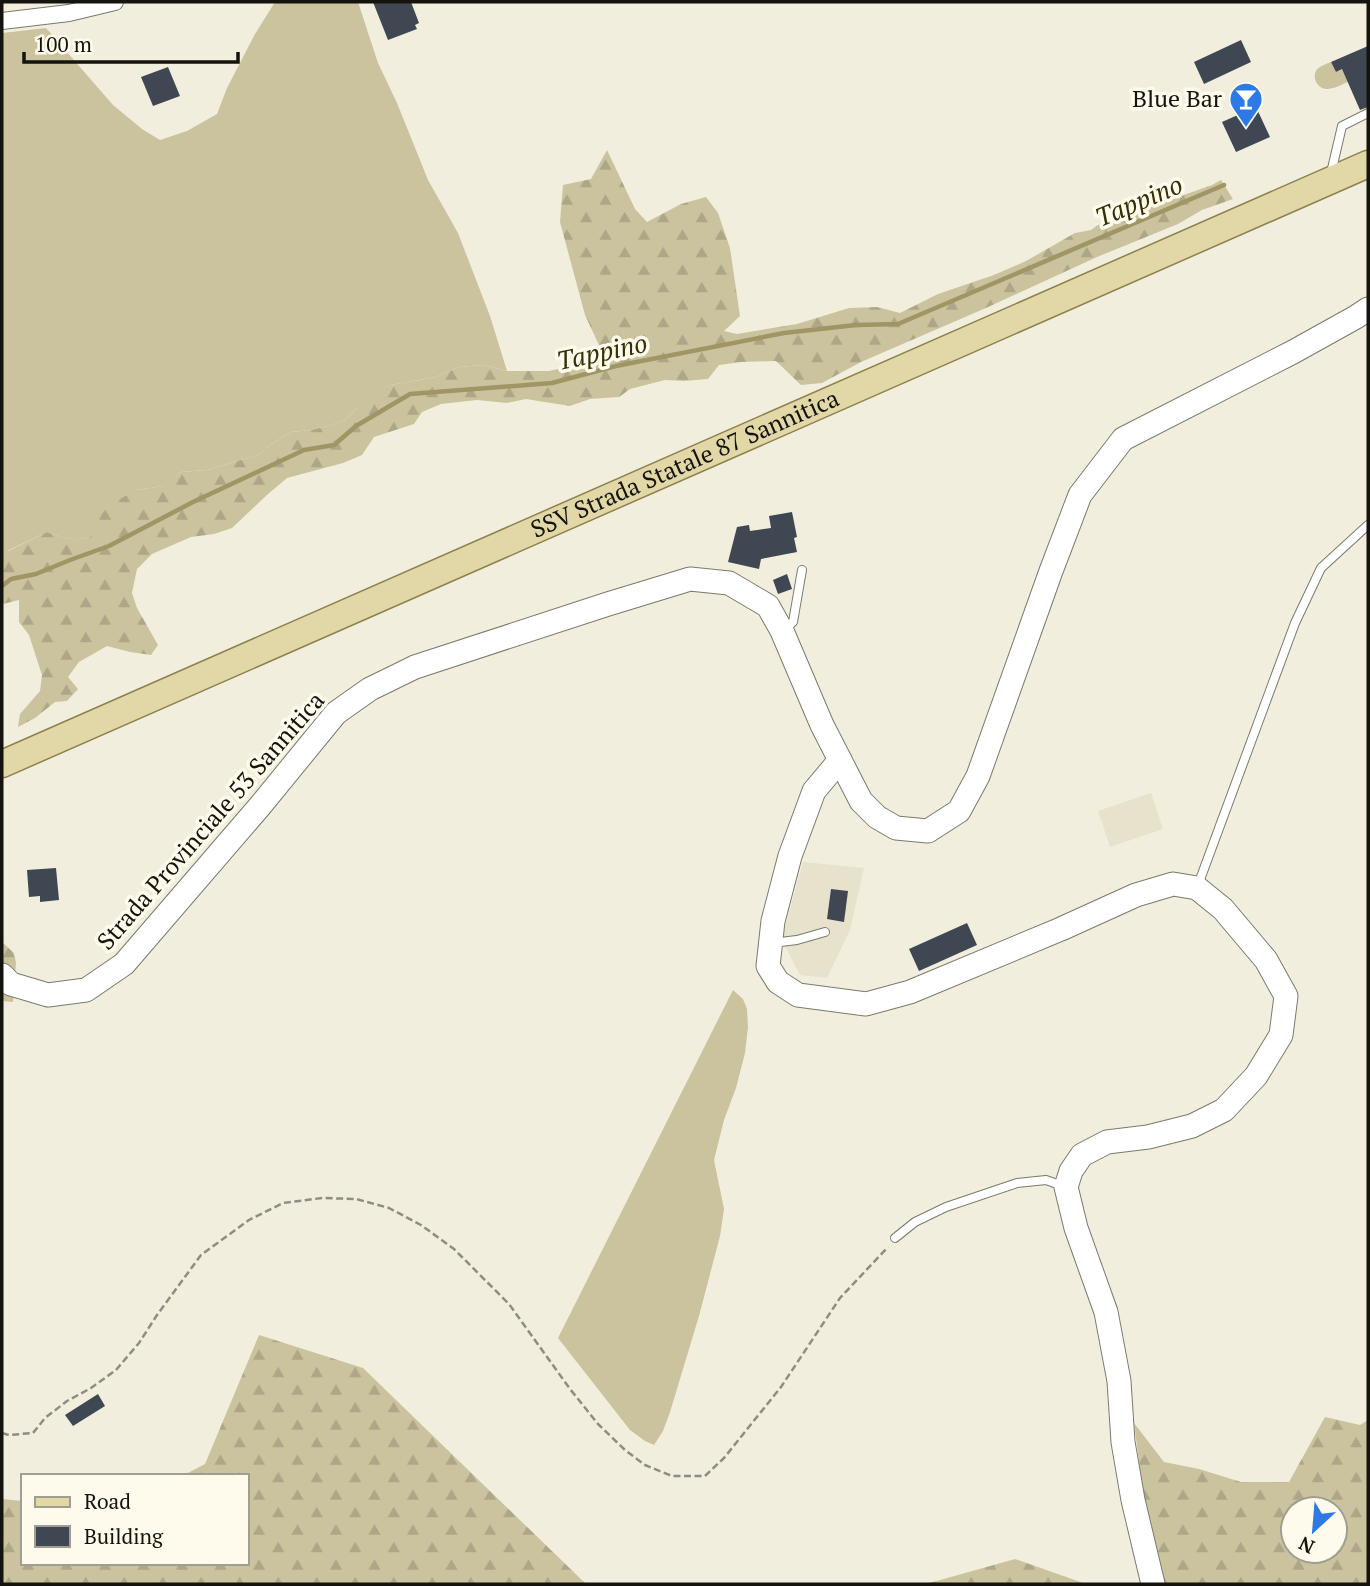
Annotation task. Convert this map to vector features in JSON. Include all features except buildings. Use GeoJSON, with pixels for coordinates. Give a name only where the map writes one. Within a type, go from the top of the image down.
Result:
{"type":"FeatureCollection","features":[{"type":"Feature","properties":{"kind":"main road","name":"SSV Strada Statale 87 Sannitica"},"geometry":{"type":"LineString","coordinates":[[2,764],[1368,164]]}},
{"type":"Feature","properties":{"kind":"street"},"geometry":{"type":"LineString","coordinates":[[2,21],[69,13],[115,2]]}},
{"type":"Feature","properties":{"kind":"street","name":"Strada Provinciale 53 Sannitica"},"geometry":{"type":"LineString","coordinates":[[2,975],[11,984],[48,995],[86,990],[124,964],[336,713],[370,689],[415,667],[690,579],[729,583],[768,606],[782,631],[822,725],[861,801],[877,817],[896,828],[928,831],[958,811],[978,776],[1080,495],[1123,439],[1293,352],[1368,309]]}},
{"type":"Feature","properties":{"kind":"street"},"geometry":{"type":"LineString","coordinates":[[840,760],[814,791],[790,856],[773,921],[768,966],[778,982],[799,995],[866,1003],[911,992],[1136,895],[1173,884],[1196,888],[1223,909],[1266,960],[1286,996],[1281,1035],[1256,1076],[1224,1110],[1192,1126],[1148,1137],[1107,1142],[1082,1155],[1071,1171],[1066,1187],[1076,1228],[1106,1312],[1119,1381],[1123,1442],[1133,1500],[1153,1584]]}},
{"type":"Feature","properties":{"kind":"lane"},"geometry":{"type":"LineString","coordinates":[[1330,181],[1342,126],[1368,113]]}},
{"type":"Feature","properties":{"kind":"lane"},"geometry":{"type":"LineString","coordinates":[[1196,888],[1295,623],[1321,568],[1368,525]]}},
{"type":"Feature","properties":{"kind":"lane"},"geometry":{"type":"LineString","coordinates":[[782,631],[793,622],[802,570]]}},
{"type":"Feature","properties":{"kind":"lane"},"geometry":{"type":"LineString","coordinates":[[769,944],[825,932]]}},
{"type":"Feature","properties":{"kind":"lane"},"geometry":{"type":"LineString","coordinates":[[895,1238],[915,1222],[946,1208],[1017,1183],[1046,1180],[1066,1187]]}},
{"type":"Feature","properties":{"kind":"path"},"geometry":{"type":"LineString","coordinates":[[2,1433],[33,1433],[56,1409],[116,1370],[139,1343],[201,1255],[249,1220],[283,1203],[322,1198],[356,1199],[389,1208],[454,1249],[509,1304],[591,1416],[625,1450],[645,1465],[672,1476],[705,1476],[724,1458],[781,1387],[840,1298],[895,1238]]}},
{"type":"Feature","properties":{"kind":"shaded area"},"geometry":{"type":"Polygon","coordinates":[[[1151,793],[1163,829],[1110,847],[1098,811],[1151,793]]]}},
{"type":"Feature","properties":{"kind":"shaded area"},"geometry":{"type":"Polygon","coordinates":[[[803,862],[864,868],[850,930],[827,978],[800,975],[784,944],[784,931],[803,862]]]}},
{"type":"Feature","properties":{"kind":"green space"},"geometry":{"type":"Polygon","coordinates":[[[275,2],[358,2],[378,63],[428,180],[458,233],[490,316],[507,371],[484,365],[459,367],[436,377],[391,385],[346,419],[332,425],[291,432],[258,455],[207,470],[180,472],[165,486],[135,490],[91,536],[74,539],[47,532],[2,551],[2,33],[46,28],[113,105],[160,140],[187,131],[217,114],[227,88],[275,2]]]}},
{"type":"Feature","properties":{"kind":"green space"},"geometry":{"type":"Polygon","coordinates":[[[1331,62],[1336,72],[1354,64],[1360,76],[1334,88],[1320,87],[1316,83],[1316,71],[1331,62]]]}},
{"type":"Feature","properties":{"kind":"green space"},"geometry":{"type":"Polygon","coordinates":[[[607,150],[635,209],[647,222],[681,204],[706,197],[718,213],[730,248],[740,316],[724,331],[737,334],[797,324],[849,308],[877,307],[900,313],[938,294],[1026,261],[1075,233],[1091,230],[1109,217],[1133,213],[1221,180],[1233,199],[1202,210],[1178,224],[861,362],[822,383],[801,385],[776,361],[741,362],[719,365],[708,379],[665,380],[630,389],[619,397],[590,399],[570,406],[526,399],[507,403],[477,400],[441,404],[422,412],[414,424],[374,437],[362,455],[287,478],[232,528],[191,537],[152,554],[137,569],[132,593],[137,608],[158,645],[151,655],[107,646],[79,662],[68,677],[78,689],[67,701],[55,702],[18,727],[20,714],[40,691],[42,675],[29,635],[19,622],[19,600],[3,604],[2,607],[2,551],[8,551],[47,532],[75,539],[91,536],[96,518],[135,490],[164,486],[180,472],[207,470],[258,455],[291,432],[332,425],[346,419],[360,401],[391,385],[436,377],[459,367],[484,365],[507,371],[549,371],[605,358],[585,315],[560,222],[563,185],[591,179],[607,150]]]}},
{"type":"Feature","properties":{"kind":"green space"},"geometry":{"type":"Polygon","coordinates":[[[2,942],[14,953],[16,963],[13,1002],[2,1001],[2,942]]]}},
{"type":"Feature","properties":{"kind":"green space"},"geometry":{"type":"Polygon","coordinates":[[[733,990],[743,999],[747,1009],[748,1027],[745,1053],[714,1160],[724,1209],[720,1236],[670,1412],[654,1445],[630,1430],[558,1338],[733,990]]]}},
{"type":"Feature","properties":{"kind":"green space"},"geometry":{"type":"Polygon","coordinates":[[[259,1335],[363,1368],[586,1584],[2,1584],[2,1499],[21,1501],[21,1565],[248,1565],[248,1474],[186,1474],[205,1464],[259,1335]]]}},
{"type":"Feature","properties":{"kind":"green space"},"geometry":{"type":"Polygon","coordinates":[[[1325,1417],[1360,1425],[1368,1420],[1368,1584],[1162,1584],[1146,1515],[1134,1423],[1164,1462],[1241,1482],[1289,1482],[1325,1417]]]}},
{"type":"Feature","properties":{"kind":"green space"},"geometry":{"type":"Polygon","coordinates":[[[1015,1559],[1086,1584],[926,1584],[1015,1559]]]}},
{"type":"Feature","properties":{"kind":"waterway","name":"Tappino"},"geometry":{"type":"LineString","coordinates":[[2,586],[11,579],[36,574],[109,546],[193,502],[304,450],[334,445],[356,426],[410,394],[552,383],[616,366],[784,333],[856,325],[898,324],[1224,185]]}},
{"type":"Feature","properties":{"kind":"place","name":"Blue Bar"},"geometry":{"type":"Point","coordinates":[1246,129]}}]}
